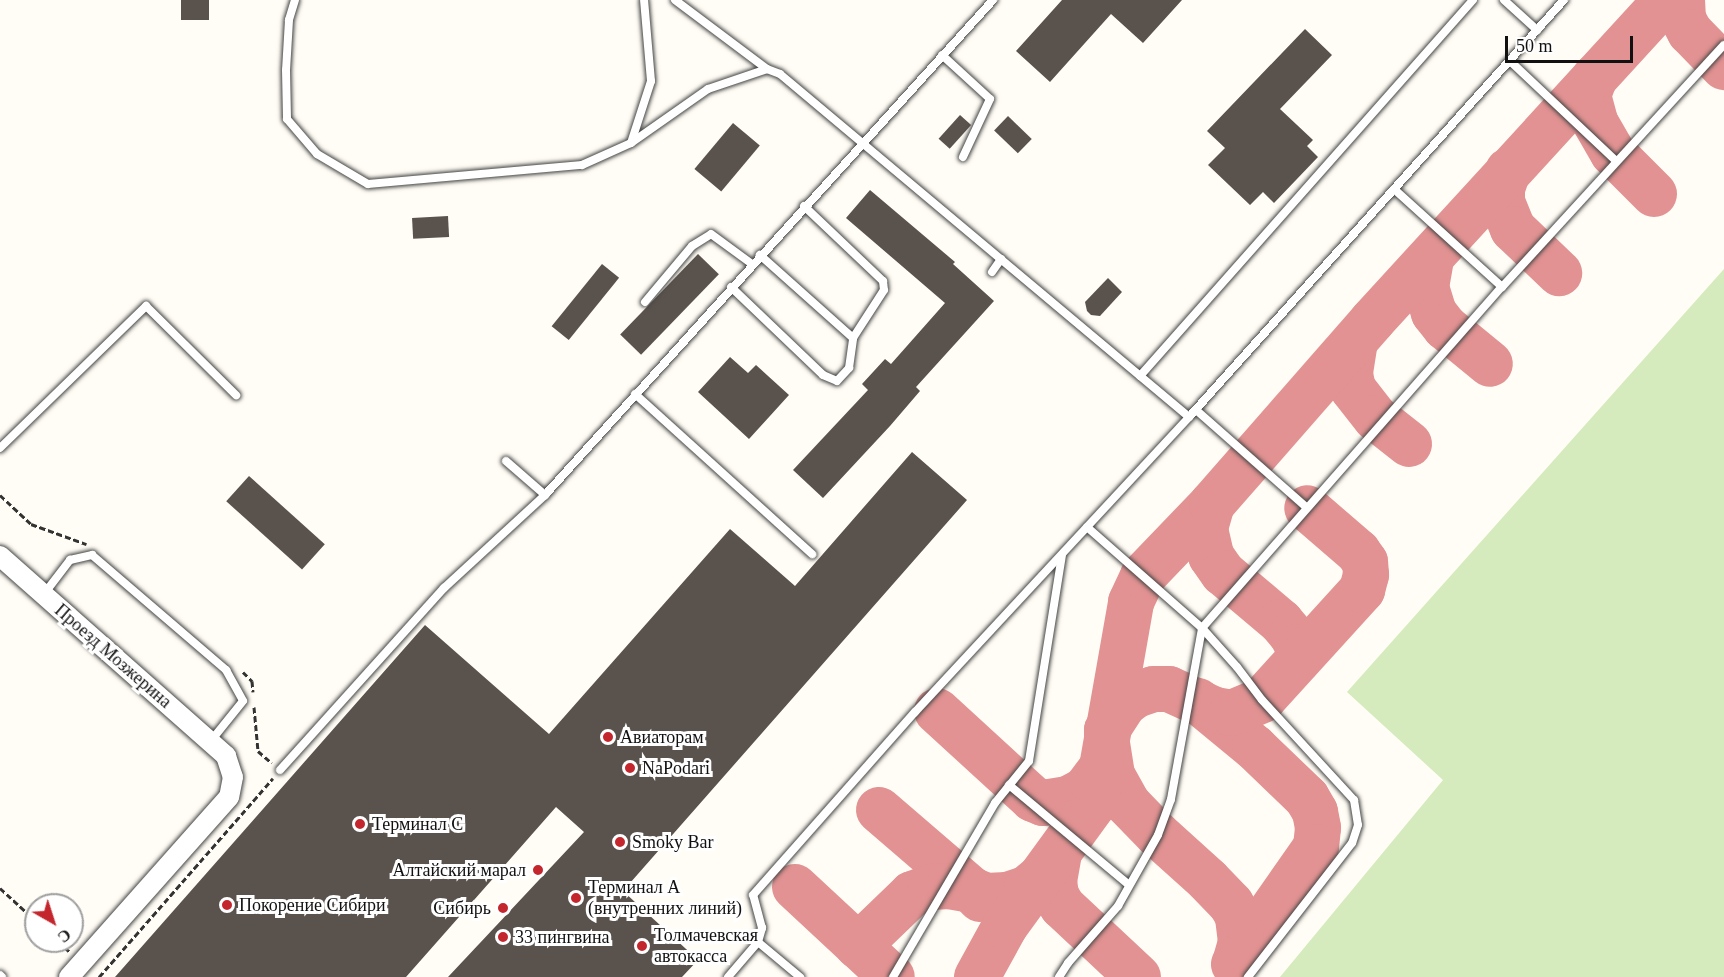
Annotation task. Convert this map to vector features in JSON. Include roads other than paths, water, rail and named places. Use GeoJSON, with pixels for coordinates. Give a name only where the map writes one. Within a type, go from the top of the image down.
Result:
{"type":"FeatureCollection","features":[{"type":"Feature","properties":{"kind":"street","name":"Проезд Мозжерина"},"geometry":{"type":"LineString","coordinates":[[0,556],[226,756],[233,777],[229,797],[69,977]]}},
{"type":"Feature","properties":{"kind":"lane"},"geometry":{"type":"LineString","coordinates":[[295,0],[289,20],[286,70],[287,119],[317,154],[368,184],[582,165],[631,143],[708,89],[767,69]]}},
{"type":"Feature","properties":{"kind":"lane"},"geometry":{"type":"LineString","coordinates":[[631,143],[651,81],[644,0]]}},
{"type":"Feature","properties":{"kind":"lane"},"geometry":{"type":"LineString","coordinates":[[675,0],[767,69],[780,74],[1189,417]]}},
{"type":"Feature","properties":{"kind":"lane"},"geometry":{"type":"LineString","coordinates":[[280,770],[444,588],[545,495],[862,141],[993,0]]}},
{"type":"Feature","properties":{"kind":"lane"},"geometry":{"type":"LineString","coordinates":[[1140,376],[1473,0]]}},
{"type":"Feature","properties":{"kind":"lane"},"geometry":{"type":"LineString","coordinates":[[1504,0],[1537,30]]}},
{"type":"Feature","properties":{"kind":"lane"},"geometry":{"type":"LineString","coordinates":[[728,977],[758,942],[762,928],[753,895],[915,712],[1196,410],[1564,0]]}},
{"type":"Feature","properties":{"kind":"lane"},"geometry":{"type":"LineString","coordinates":[[1059,977],[1068,963],[1118,906],[1158,836],[1172,799],[1202,627],[1502,287],[1724,45]]}},
{"type":"Feature","properties":{"kind":"lane"},"geometry":{"type":"LineString","coordinates":[[942,55],[990,99],[963,157]]}},
{"type":"Feature","properties":{"kind":"lane"},"geometry":{"type":"LineString","coordinates":[[1510,61],[1616,161]]}},
{"type":"Feature","properties":{"kind":"lane"},"geometry":{"type":"LineString","coordinates":[[1394,189],[1502,287]]}},
{"type":"Feature","properties":{"kind":"lane"},"geometry":{"type":"LineString","coordinates":[[731,287],[831,380],[837,381],[849,368],[853,338],[884,290],[883,280],[804,206]]}},
{"type":"Feature","properties":{"kind":"lane"},"geometry":{"type":"LineString","coordinates":[[645,302],[692,246],[711,234],[752,264]]}},
{"type":"Feature","properties":{"kind":"lane"},"geometry":{"type":"LineString","coordinates":[[760,255],[853,338]]}},
{"type":"Feature","properties":{"kind":"lane"},"geometry":{"type":"LineString","coordinates":[[992,272],[1001,259]]}},
{"type":"Feature","properties":{"kind":"lane"},"geometry":{"type":"LineString","coordinates":[[0,448],[146,306],[236,395]]}},
{"type":"Feature","properties":{"kind":"lane"},"geometry":{"type":"LineString","coordinates":[[635,394],[812,554]]}},
{"type":"Feature","properties":{"kind":"lane"},"geometry":{"type":"LineString","coordinates":[[1196,410],[1307,508]]}},
{"type":"Feature","properties":{"kind":"lane"},"geometry":{"type":"LineString","coordinates":[[506,461],[545,495]]}},
{"type":"Feature","properties":{"kind":"lane"},"geometry":{"type":"LineString","coordinates":[[1087,527],[1202,627],[1262,700],[1354,800],[1358,825],[1352,843],[1248,977]]}},
{"type":"Feature","properties":{"kind":"lane"},"geometry":{"type":"LineString","coordinates":[[43,595],[70,560],[92,555],[226,670],[243,701],[210,742]]}},
{"type":"Feature","properties":{"kind":"lane"},"geometry":{"type":"LineString","coordinates":[[892,977],[945,886],[1009,785],[1030,757],[1062,556]]}},
{"type":"Feature","properties":{"kind":"lane"},"geometry":{"type":"LineString","coordinates":[[1009,785],[1130,885]]}},
{"type":"Feature","properties":{"kind":"lane"},"geometry":{"type":"LineString","coordinates":[[758,942],[800,977]]}},
{"type":"Feature","properties":{"kind":"place","name":"Авиаторам"},"geometry":{"type":"Point","coordinates":[608,737]}},
{"type":"Feature","properties":{"kind":"place","name":"NaPodari"},"geometry":{"type":"Point","coordinates":[630,768]}},
{"type":"Feature","properties":{"kind":"place","name":"Терминал С"},"geometry":{"type":"Point","coordinates":[360,824]}},
{"type":"Feature","properties":{"kind":"place","name":"Smoky Bar"},"geometry":{"type":"Point","coordinates":[620,842]}},
{"type":"Feature","properties":{"kind":"place","name":"Алтайский марал"},"geometry":{"type":"Point","coordinates":[538,870]}},
{"type":"Feature","properties":{"kind":"place","name":"Терминал А (внутренних линий)"},"geometry":{"type":"Point","coordinates":[576,898]}},
{"type":"Feature","properties":{"kind":"place","name":"Покорение Сибири"},"geometry":{"type":"Point","coordinates":[227,905]}},
{"type":"Feature","properties":{"kind":"place","name":"Сибирь"},"geometry":{"type":"Point","coordinates":[503,908]}},
{"type":"Feature","properties":{"kind":"place","name":"33 пингвина"},"geometry":{"type":"Point","coordinates":[503,937]}},
{"type":"Feature","properties":{"kind":"place","name":"Толмачевская автокасса"},"geometry":{"type":"Point","coordinates":[642,946]}}]}
